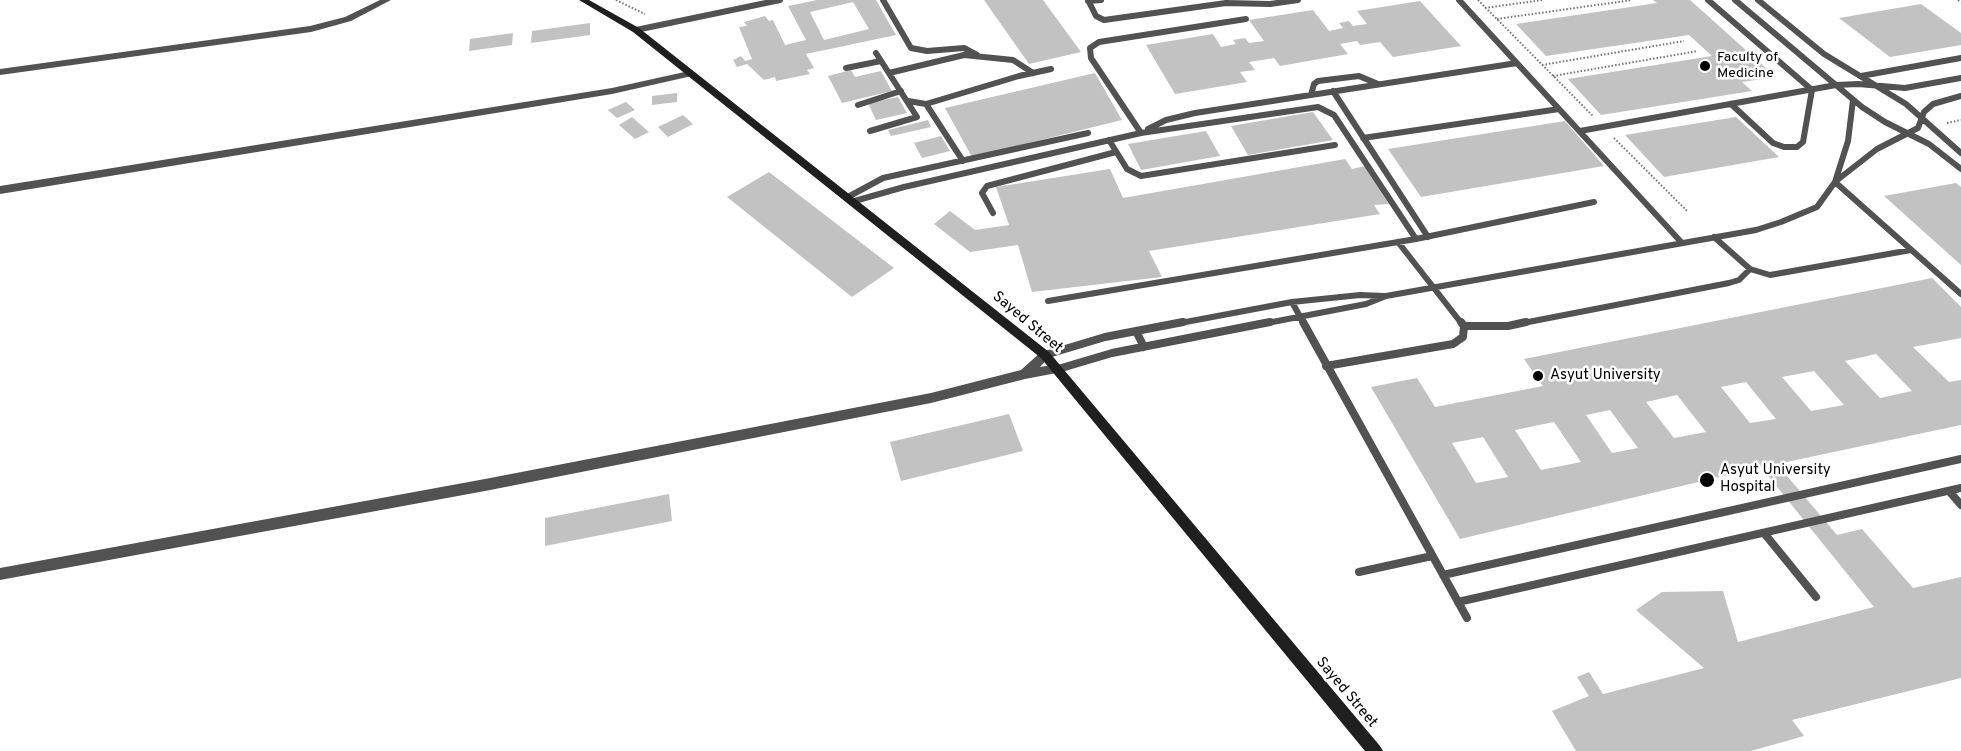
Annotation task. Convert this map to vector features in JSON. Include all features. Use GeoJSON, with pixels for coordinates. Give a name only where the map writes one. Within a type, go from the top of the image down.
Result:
{"type":"FeatureCollection","features":[{"type":"Feature","properties":{"kind":"main road","name":"Sayed Street"},"geometry":{"type":"LineString","coordinates":[[583,0],[636,30],[1045,355],[1375,751]]}},
{"type":"Feature","properties":{"kind":"street"},"geometry":{"type":"LineString","coordinates":[[0,72],[311,29],[354,17],[387,0]]}},
{"type":"Feature","properties":{"kind":"street"},"geometry":{"type":"LineString","coordinates":[[0,190],[612,91],[689,74]]}},
{"type":"Feature","properties":{"kind":"street"},"geometry":{"type":"LineString","coordinates":[[1025,374],[1045,355]]}},
{"type":"Feature","properties":{"kind":"street"},"geometry":{"type":"LineString","coordinates":[[0,574],[485,485],[836,417],[931,398],[1025,374],[1058,369]]}},
{"type":"Feature","properties":{"kind":"lane"},"geometry":{"type":"LineString","coordinates":[[636,30],[780,0]]}},
{"type":"Feature","properties":{"kind":"lane"},"geometry":{"type":"LineString","coordinates":[[883,0],[911,48],[927,51],[964,48],[977,55]]}},
{"type":"Feature","properties":{"kind":"lane"},"geometry":{"type":"LineString","coordinates":[[1101,0],[1088,1],[1096,16],[1104,20],[1230,1],[1270,4],[1298,0]]}},
{"type":"Feature","properties":{"kind":"lane"},"geometry":{"type":"LineString","coordinates":[[1459,0],[1682,243]]}},
{"type":"Feature","properties":{"kind":"lane"},"geometry":{"type":"LineString","coordinates":[[1708,0],[1812,90]]}},
{"type":"Feature","properties":{"kind":"lane"},"geometry":{"type":"LineString","coordinates":[[1735,0],[1853,100],[1879,118],[1938,150],[1961,169]]}},
{"type":"Feature","properties":{"kind":"lane"},"geometry":{"type":"LineString","coordinates":[[1758,0],[1824,54],[1879,86],[1961,153]]}},
{"type":"Feature","properties":{"kind":"lane"},"geometry":{"type":"LineString","coordinates":[[1141,133],[1091,58],[1090,48],[1099,42],[1246,19]]}},
{"type":"Feature","properties":{"kind":"lane"},"geometry":{"type":"LineString","coordinates":[[870,131],[915,120],[917,116],[876,54]]}},
{"type":"Feature","properties":{"kind":"lane"},"geometry":{"type":"LineString","coordinates":[[889,73],[964,55],[1013,60],[1033,73]]}},
{"type":"Feature","properties":{"kind":"lane"},"geometry":{"type":"LineString","coordinates":[[1861,76],[1961,58]]}},
{"type":"Feature","properties":{"kind":"lane"},"geometry":{"type":"LineString","coordinates":[[846,68],[881,61]]}},
{"type":"Feature","properties":{"kind":"lane"},"geometry":{"type":"LineString","coordinates":[[1141,133],[1178,116],[1517,63]]}},
{"type":"Feature","properties":{"kind":"lane"},"geometry":{"type":"LineString","coordinates":[[908,101],[926,104],[1051,69]]}},
{"type":"Feature","properties":{"kind":"lane"},"geometry":{"type":"LineString","coordinates":[[1311,95],[1314,84],[1318,81],[1359,75],[1378,84]]}},
{"type":"Feature","properties":{"kind":"lane"},"geometry":{"type":"LineString","coordinates":[[1580,131],[1836,86],[1914,88],[1961,78]]}},
{"type":"Feature","properties":{"kind":"lane"},"geometry":{"type":"LineString","coordinates":[[1731,104],[1773,143],[1797,147],[1803,142],[1812,90]]}},
{"type":"Feature","properties":{"kind":"lane"},"geometry":{"type":"LineString","coordinates":[[858,105],[901,91]]}},
{"type":"Feature","properties":{"kind":"lane"},"geometry":{"type":"LineString","coordinates":[[1333,92],[1428,237]]}},
{"type":"Feature","properties":{"kind":"lane"},"geometry":{"type":"LineString","coordinates":[[1058,369],[1144,347],[1366,304],[1386,296],[1756,230],[1801,215],[1817,207],[1835,182],[1877,149],[1918,128],[1924,112],[1932,104],[1961,96]]}},
{"type":"Feature","properties":{"kind":"lane"},"geometry":{"type":"LineString","coordinates":[[1835,182],[1848,141],[1853,100]]}},
{"type":"Feature","properties":{"kind":"lane"},"geometry":{"type":"LineString","coordinates":[[926,104],[963,161]]}},
{"type":"Feature","properties":{"kind":"lane"},"geometry":{"type":"LineString","coordinates":[[848,200],[1141,133],[1313,106],[1323,108],[1334,115],[1416,239]]}},
{"type":"Feature","properties":{"kind":"lane"},"geometry":{"type":"LineString","coordinates":[[1363,138],[1559,109]]}},
{"type":"Feature","properties":{"kind":"lane"},"geometry":{"type":"LineString","coordinates":[[848,200],[883,178],[1088,133]]}},
{"type":"Feature","properties":{"kind":"lane"},"geometry":{"type":"LineString","coordinates":[[1109,140],[1131,172],[1146,176],[1335,146]]}},
{"type":"Feature","properties":{"kind":"lane"},"geometry":{"type":"LineString","coordinates":[[993,213],[982,193],[987,186],[1116,152]]}},
{"type":"Feature","properties":{"kind":"lane"},"geometry":{"type":"LineString","coordinates":[[1835,182],[1961,294]]}},
{"type":"Feature","properties":{"kind":"lane"},"geometry":{"type":"LineString","coordinates":[[1048,301],[1428,237],[1594,202]]}},
{"type":"Feature","properties":{"kind":"lane"},"geometry":{"type":"LineString","coordinates":[[1714,237],[1750,269],[1770,275],[1911,250]]}},
{"type":"Feature","properties":{"kind":"lane"},"geometry":{"type":"LineString","coordinates":[[1326,366],[1453,344],[1463,337],[1464,326],[1398,242]]}},
{"type":"Feature","properties":{"kind":"lane"},"geometry":{"type":"LineString","coordinates":[[1464,326],[1508,327],[1706,288],[1739,280],[1750,269]]}},
{"type":"Feature","properties":{"kind":"lane"},"geometry":{"type":"LineString","coordinates":[[1045,355],[1105,337],[1292,302],[1360,295],[1386,296]]}},
{"type":"Feature","properties":{"kind":"lane"},"geometry":{"type":"LineString","coordinates":[[1292,302],[1467,618]]}},
{"type":"Feature","properties":{"kind":"lane"},"geometry":{"type":"LineString","coordinates":[[1233,313],[1241,328]]}},
{"type":"Feature","properties":{"kind":"lane"},"geometry":{"type":"LineString","coordinates":[[1136,331],[1144,347]]}},
{"type":"Feature","properties":{"kind":"lane"},"geometry":{"type":"LineString","coordinates":[[1443,575],[1961,459]]}},
{"type":"Feature","properties":{"kind":"lane"},"geometry":{"type":"LineString","coordinates":[[1458,602],[1961,488]]}},
{"type":"Feature","properties":{"kind":"lane"},"geometry":{"type":"LineString","coordinates":[[1949,491],[1961,505]]}},
{"type":"Feature","properties":{"kind":"lane"},"geometry":{"type":"LineString","coordinates":[[1764,533],[1816,597]]}},
{"type":"Feature","properties":{"kind":"lane"},"geometry":{"type":"LineString","coordinates":[[1359,572],[1432,556]]}},
{"type":"Feature","properties":{"kind":"path"},"geometry":{"type":"LineString","coordinates":[[616,0],[643,15],[650,13],[659,25]]}},
{"type":"Feature","properties":{"kind":"path"},"geometry":{"type":"LineString","coordinates":[[1478,0],[1688,212]]}},
{"type":"Feature","properties":{"kind":"path"},"geometry":{"type":"LineString","coordinates":[[1485,8],[1542,0]]}},
{"type":"Feature","properties":{"kind":"path"},"geometry":{"type":"LineString","coordinates":[[1497,19],[1632,0]]}},
{"type":"Feature","properties":{"kind":"path"},"geometry":{"type":"LineString","coordinates":[[1542,65],[1684,41]]}},
{"type":"Feature","properties":{"kind":"path"},"geometry":{"type":"LineString","coordinates":[[1553,76],[1698,51]]}},
{"type":"Feature","properties":{"kind":"path"},"geometry":{"type":"LineString","coordinates":[[1947,123],[1961,120]]}},
{"type":"Feature","properties":{"kind":"building"},"geometry":{"type":"Polygon","coordinates":[[[817,0],[876,0],[896,35],[806,54],[814,68],[807,70],[810,74],[776,81],[775,77],[764,80],[747,64],[737,67],[733,60],[741,56],[745,61],[752,59],[739,27],[747,26],[744,22],[765,16],[769,21],[773,20],[785,45],[806,40],[788,6],[817,0]],[[853,2],[810,12],[824,40],[869,29],[853,2]]]}},
{"type":"Feature","properties":{"kind":"building"},"geometry":{"type":"Polygon","coordinates":[[[984,0],[1043,0],[1081,52],[1029,64],[984,0]]]}},
{"type":"Feature","properties":{"kind":"building","name":"Faculty of Medicine"},"geometry":{"type":"Polygon","coordinates":[[[1653,0],[1690,0],[1776,77],[1742,82],[1752,91],[1601,115],[1568,79],[1712,56],[1689,35],[1546,56],[1516,24],[1657,3],[1653,0]]]}},
{"type":"Feature","properties":{"kind":"building"},"geometry":{"type":"Polygon","coordinates":[[[1420,1],[1461,46],[1393,57],[1380,42],[1360,45],[1357,41],[1340,44],[1348,54],[1280,66],[1274,58],[1249,62],[1255,70],[1240,72],[1247,82],[1175,94],[1146,45],[1213,34],[1221,47],[1236,44],[1233,40],[1245,38],[1249,43],[1264,41],[1249,20],[1313,10],[1329,31],[1343,28],[1339,23],[1349,21],[1353,26],[1367,24],[1357,11],[1420,1]]]}},
{"type":"Feature","properties":{"kind":"building"},"geometry":{"type":"Polygon","coordinates":[[[1921,4],[1961,33],[1961,45],[1890,57],[1839,18],[1921,4]]]}},
{"type":"Feature","properties":{"kind":"building"},"geometry":{"type":"Polygon","coordinates":[[[590,23],[590,35],[531,43],[532,31],[590,23]]]}},
{"type":"Feature","properties":{"kind":"building"},"geometry":{"type":"Polygon","coordinates":[[[513,33],[512,45],[469,51],[470,39],[513,33]]]}},
{"type":"Feature","properties":{"kind":"building"},"geometry":{"type":"Polygon","coordinates":[[[851,70],[855,77],[881,71],[892,91],[842,103],[828,76],[851,70]]]}},
{"type":"Feature","properties":{"kind":"building"},"geometry":{"type":"Polygon","coordinates":[[[1095,73],[1122,120],[972,157],[945,108],[1095,73]]]}},
{"type":"Feature","properties":{"kind":"building"},"geometry":{"type":"Polygon","coordinates":[[[677,93],[677,102],[652,105],[652,96],[677,93]]]}},
{"type":"Feature","properties":{"kind":"building"},"geometry":{"type":"Polygon","coordinates":[[[898,97],[907,113],[876,120],[868,103],[898,97]]]}},
{"type":"Feature","properties":{"kind":"building"},"geometry":{"type":"Polygon","coordinates":[[[626,102],[635,110],[617,118],[608,110],[626,102]]]}},
{"type":"Feature","properties":{"kind":"building"},"geometry":{"type":"Polygon","coordinates":[[[1313,112],[1333,140],[1248,155],[1231,126],[1313,112]]]}},
{"type":"Feature","properties":{"kind":"building"},"geometry":{"type":"Polygon","coordinates":[[[683,115],[693,124],[668,137],[658,127],[683,115]]]}},
{"type":"Feature","properties":{"kind":"building"},"geometry":{"type":"Polygon","coordinates":[[[632,117],[649,132],[635,139],[619,125],[632,117]]]}},
{"type":"Feature","properties":{"kind":"building"},"geometry":{"type":"Polygon","coordinates":[[[1736,117],[1779,157],[1664,177],[1625,135],[1736,117]]]}},
{"type":"Feature","properties":{"kind":"building"},"geometry":{"type":"Polygon","coordinates":[[[928,120],[931,127],[891,136],[888,130],[928,120]]]}},
{"type":"Feature","properties":{"kind":"building"},"geometry":{"type":"Polygon","coordinates":[[[1565,121],[1604,166],[1421,197],[1388,149],[1565,121]]]}},
{"type":"Feature","properties":{"kind":"building"},"geometry":{"type":"Polygon","coordinates":[[[1206,131],[1220,156],[1141,170],[1128,144],[1206,131]]]}},
{"type":"Feature","properties":{"kind":"building"},"geometry":{"type":"Polygon","coordinates":[[[941,136],[950,151],[922,158],[914,143],[941,136]]]}},
{"type":"Feature","properties":{"kind":"building"},"geometry":{"type":"Polygon","coordinates":[[[1345,159],[1352,169],[1365,166],[1389,204],[1374,205],[1380,214],[1149,251],[1162,277],[1032,292],[1018,245],[970,252],[934,224],[950,211],[975,230],[1009,225],[996,187],[1110,169],[1123,198],[1345,159]]]}},
{"type":"Feature","properties":{"kind":"building"},"geometry":{"type":"Polygon","coordinates":[[[769,172],[894,268],[852,297],[727,197],[769,172]]]}},
{"type":"Feature","properties":{"kind":"building"},"geometry":{"type":"Polygon","coordinates":[[[1956,183],[1961,187],[1961,265],[1884,196],[1956,183]]]}},
{"type":"Feature","properties":{"kind":"building"},"geometry":{"type":"Polygon","coordinates":[[[1932,278],[1961,307],[1961,338],[1913,347],[1949,382],[1961,380],[1961,425],[1777,464],[1837,535],[1862,529],[1913,588],[1961,577],[1961,678],[1792,720],[1804,736],[1751,751],[1576,751],[1552,711],[1589,696],[1577,677],[1589,672],[1603,694],[1704,668],[1636,610],[1662,592],[1723,591],[1738,642],[1874,607],[1761,467],[1460,539],[1371,387],[1417,378],[1435,407],[1543,386],[1524,359],[1932,278]],[[1876,354],[1845,361],[1880,398],[1912,391],[1876,354]],[[1814,371],[1782,377],[1811,411],[1844,405],[1814,371]],[[1746,382],[1721,387],[1750,423],[1776,419],[1746,382]],[[1677,395],[1646,402],[1674,438],[1706,432],[1677,395]],[[1610,410],[1586,415],[1612,453],[1638,448],[1610,410]],[[1554,422],[1515,430],[1541,470],[1581,462],[1554,422]],[[1483,437],[1452,443],[1476,483],[1508,477],[1483,437]]]}},
{"type":"Feature","properties":{"kind":"building"},"geometry":{"type":"Polygon","coordinates":[[[1009,414],[1023,451],[901,481],[890,442],[1009,414]]]}},
{"type":"Feature","properties":{"kind":"building"},"geometry":{"type":"Polygon","coordinates":[[[669,494],[672,521],[545,546],[545,518],[669,494]]]}},
{"type":"Feature","properties":{"kind":"place","name":"Faculty of Medicine"},"geometry":{"type":"Point","coordinates":[1705,66]}},
{"type":"Feature","properties":{"kind":"place","name":"Asyut University"},"geometry":{"type":"Point","coordinates":[1538,376]}},
{"type":"Feature","properties":{"kind":"place","name":"Asyut University Hospital"},"geometry":{"type":"Point","coordinates":[1707,480]}}]}
